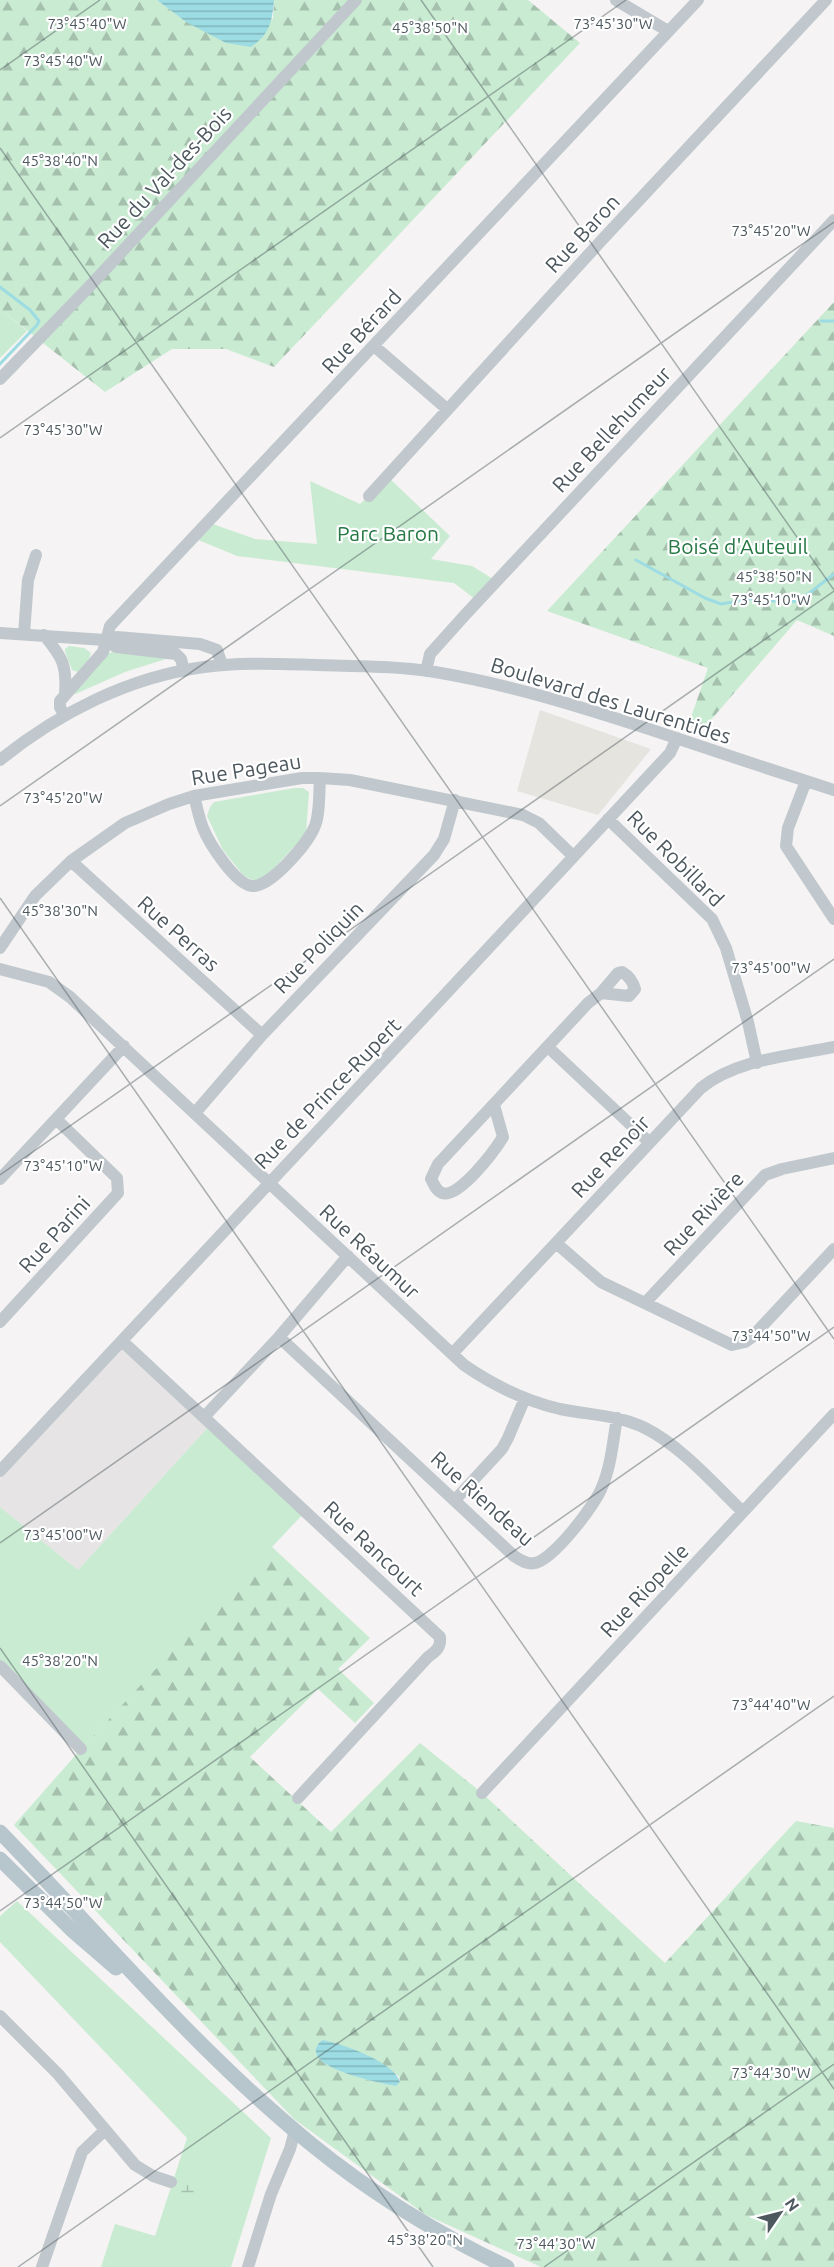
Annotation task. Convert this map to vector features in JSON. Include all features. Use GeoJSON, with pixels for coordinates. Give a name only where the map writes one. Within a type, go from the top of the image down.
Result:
{"type":"FeatureCollection","features":[{"type":"Feature","properties":{"kind":"main road"},"geometry":{"type":"LineString","coordinates":[[1,1834],[174,2017],[295,2130],[393,2203],[449,2237],[507,2267]]}},
{"type":"Feature","properties":{"kind":"main road"},"geometry":{"type":"LineString","coordinates":[[0,1859],[72,1930],[174,2017]]}},
{"type":"Feature","properties":{"kind":"street","name":"Rue du Val-des-Bois"},"geometry":{"type":"LineString","coordinates":[[0,379],[88,288],[356,0]]}},
{"type":"Feature","properties":{"kind":"street"},"geometry":{"type":"LineString","coordinates":[[616,0],[668,32]]}},
{"type":"Feature","properties":{"kind":"street","name":"Rue Bérard"},"geometry":{"type":"LineString","coordinates":[[64,695],[103,652],[110,626],[698,0]]}},
{"type":"Feature","properties":{"kind":"street","name":"Rue Baron"},"geometry":{"type":"LineString","coordinates":[[369,496],[826,0]]}},
{"type":"Feature","properties":{"kind":"street","name":"Rue Bellehumeur"},"geometry":{"type":"LineString","coordinates":[[426,671],[430,654],[465,615],[834,220]]}},
{"type":"Feature","properties":{"kind":"street"},"geometry":{"type":"LineString","coordinates":[[374,346],[447,409]]}},
{"type":"Feature","properties":{"kind":"street"},"geometry":{"type":"LineString","coordinates":[[24,634],[28,580],[36,555]]}},
{"type":"Feature","properties":{"kind":"street"},"geometry":{"type":"LineString","coordinates":[[0,633],[105,640],[117,637],[205,644],[217,650],[222,665]]}},
{"type":"Feature","properties":{"kind":"street"},"geometry":{"type":"LineString","coordinates":[[44,635],[64,662],[66,674],[64,695],[60,703],[64,715]]}},
{"type":"Feature","properties":{"kind":"street"},"geometry":{"type":"LineString","coordinates":[[105,640],[116,647],[176,654],[181,659],[184,670]]}},
{"type":"Feature","properties":{"kind":"street","name":"Boulevard des Laurentides"},"geometry":{"type":"LineString","coordinates":[[0,760],[32,735],[64,715],[111,693],[184,670],[222,665],[322,665],[426,671],[524,691],[834,790]]}},
{"type":"Feature","properties":{"kind":"street","name":"Rue de Prince-Rupert"},"geometry":{"type":"LineString","coordinates":[[0,1471],[268,1182],[394,1052],[670,753],[677,738]]}},
{"type":"Feature","properties":{"kind":"street","name":"Rue Pageau"},"geometry":{"type":"LineString","coordinates":[[0,948],[35,896],[71,861],[125,823],[194,796],[302,778],[350,780],[523,815],[539,823],[573,856]]}},
{"type":"Feature","properties":{"kind":"street"},"geometry":{"type":"LineString","coordinates":[[194,796],[203,829],[223,860],[243,883],[259,886],[270,880],[303,847],[315,827],[320,778]]}},
{"type":"Feature","properties":{"kind":"street"},"geometry":{"type":"LineString","coordinates":[[806,781],[788,828],[786,846],[834,919]]}},
{"type":"Feature","properties":{"kind":"street","name":"Rue Poliquin"},"geometry":{"type":"LineString","coordinates":[[195,1113],[261,1035],[434,855],[444,839],[455,800]]}},
{"type":"Feature","properties":{"kind":"street","name":"Rue Robillard"},"geometry":{"type":"LineString","coordinates":[[608,819],[712,919],[726,948],[757,1062]]}},
{"type":"Feature","properties":{"kind":"street","name":"Rue Perras"},"geometry":{"type":"LineString","coordinates":[[71,861],[261,1035]]}},
{"type":"Feature","properties":{"kind":"street","name":"Rue Réaumur"},"geometry":{"type":"LineString","coordinates":[[0,969],[39,979],[58,987],[474,1372],[525,1398],[561,1409],[617,1418],[646,1429],[665,1440],[743,1512]]}},
{"type":"Feature","properties":{"kind":"street"},"geometry":{"type":"LineString","coordinates":[[494,1105],[503,1137],[492,1155],[457,1190],[450,1194],[442,1193],[430,1179],[432,1173],[494,1105],[588,1003],[601,993]]}},
{"type":"Feature","properties":{"kind":"street"},"geometry":{"type":"LineString","coordinates":[[0,1179],[124,1046]]}},
{"type":"Feature","properties":{"kind":"street"},"geometry":{"type":"LineString","coordinates":[[548,1047],[650,1142]]}},
{"type":"Feature","properties":{"kind":"street","name":"Rue Renoir"},"geometry":{"type":"LineString","coordinates":[[452,1354],[711,1080],[757,1062],[834,1047]]}},
{"type":"Feature","properties":{"kind":"street","name":"Rue Parini"},"geometry":{"type":"LineString","coordinates":[[0,1322],[118,1193],[117,1178],[56,1119]]}},
{"type":"Feature","properties":{"kind":"street","name":"Rue Rivière"},"geometry":{"type":"LineString","coordinates":[[645,1303],[765,1175],[783,1168],[834,1158]]}},
{"type":"Feature","properties":{"kind":"street"},"geometry":{"type":"LineString","coordinates":[[556,1243],[593,1277],[732,1345],[746,1342],[752,1337],[834,1249]]}},
{"type":"Feature","properties":{"kind":"street"},"geometry":{"type":"LineString","coordinates":[[205,1416],[279,1337],[348,1256]]}},
{"type":"Feature","properties":{"kind":"street","name":"Rue Riendeau"},"geometry":{"type":"LineString","coordinates":[[279,1337],[524,1563],[537,1563],[547,1557],[578,1524],[598,1497],[606,1475],[617,1418]]}},
{"type":"Feature","properties":{"kind":"street","name":"Rue Rancourt"},"geometry":{"type":"LineString","coordinates":[[122,1341],[440,1637],[437,1650],[298,1798]]}},
{"type":"Feature","properties":{"kind":"street"},"geometry":{"type":"LineString","coordinates":[[455,1500],[502,1449],[525,1398]]}},
{"type":"Feature","properties":{"kind":"street","name":"Rue Riopelle"},"geometry":{"type":"LineString","coordinates":[[482,1793],[834,1414]]}},
{"type":"Feature","properties":{"kind":"street"},"geometry":{"type":"LineString","coordinates":[[0,1666],[81,1749]]}},
{"type":"Feature","properties":{"kind":"street"},"geometry":{"type":"LineString","coordinates":[[0,2016],[58,2074],[135,2164],[153,2176],[171,2182]]}},
{"type":"Feature","properties":{"kind":"street"},"geometry":{"type":"LineString","coordinates":[[42,2267],[82,2152],[105,2130]]}},
{"type":"Feature","properties":{"kind":"street"},"geometry":{"type":"LineString","coordinates":[[248,2267],[271,2194],[290,2149],[295,2130]]}},
{"type":"Feature","properties":{"kind":"shaded area"},"geometry":{"type":"Polygon","coordinates":[[[540,710],[651,749],[598,815],[517,791],[540,710]]]}},
{"type":"Feature","properties":{"kind":"shaded area"},"geometry":{"type":"Polygon","coordinates":[[[122,1341],[212,1423],[78,1570],[0,1507],[0,1471],[122,1341]]]}},
{"type":"Feature","properties":{"kind":"green space"},"geometry":{"type":"Polygon","coordinates":[[[0,0],[157,0],[186,22],[273,19],[274,0],[528,0],[580,43],[274,367],[226,349],[172,349],[105,392],[0,309],[0,0]]]}},
{"type":"Feature","properties":{"kind":"green space","name":"Boisé d'Auteuil"},"geometry":{"type":"Polygon","coordinates":[[[834,302],[834,636],[797,620],[704,728],[688,726],[708,668],[547,611],[834,302]]]}},
{"type":"Feature","properties":{"kind":"green space"},"geometry":{"type":"Polygon","coordinates":[[[0,309],[27,331],[0,358],[0,309]]]}},
{"type":"Feature","properties":{"kind":"green space","name":"Parc Baron"},"geometry":{"type":"Polygon","coordinates":[[[389,478],[450,536],[431,559],[472,566],[493,579],[475,599],[454,583],[237,556],[196,539],[210,523],[255,539],[317,544],[310,481],[360,504],[389,478]]]}},
{"type":"Feature","properties":{"kind":"green space"},"geometry":{"type":"Polygon","coordinates":[[[69,646],[84,648],[91,653],[78,672],[72,670],[65,651],[69,646]]]}},
{"type":"Feature","properties":{"kind":"green space"},"geometry":{"type":"Polygon","coordinates":[[[112,652],[172,657],[125,672],[73,695],[107,654],[112,652]]]}},
{"type":"Feature","properties":{"kind":"green space"},"geometry":{"type":"Polygon","coordinates":[[[303,788],[309,792],[306,834],[264,879],[253,880],[243,875],[223,850],[207,816],[210,807],[214,802],[303,788]]]}},
{"type":"Feature","properties":{"kind":"green space"},"geometry":{"type":"Polygon","coordinates":[[[212,1423],[305,1512],[81,1749],[0,1666],[0,1507],[78,1570],[212,1423]]]}},
{"type":"Feature","properties":{"kind":"green space"},"geometry":{"type":"Polygon","coordinates":[[[271,1546],[370,1638],[338,1669],[374,1703],[355,1723],[318,1689],[250,1757],[331,1832],[420,1743],[482,1793],[665,1963],[796,1821],[834,1828],[834,2267],[541,2267],[426,2215],[294,2119],[14,1825],[81,1749],[271,1546]],[[322,2040],[316,2049],[319,2058],[342,2072],[396,2086],[400,2081],[399,2076],[322,2040]]]}},
{"type":"Feature","properties":{"kind":"green space"},"geometry":{"type":"Polygon","coordinates":[[[17,1901],[271,2138],[231,2267],[101,2267],[115,2224],[155,2236],[187,2138],[0,1942],[0,1916],[17,1901]]]}},
{"type":"Feature","properties":{"kind":"green space"},"geometry":{"type":"Polygon","coordinates":[[[180,2177],[190,2177],[200,2188],[193,2206],[177,2198],[180,2177]]]}},
{"type":"Feature","properties":{"kind":"water"},"geometry":{"type":"Polygon","coordinates":[[[157,0],[274,0],[269,27],[251,47],[226,43],[186,22],[157,0]]]}},
{"type":"Feature","properties":{"kind":"water"},"geometry":{"type":"Polygon","coordinates":[[[322,2040],[353,2049],[378,2061],[388,2067],[400,2082],[396,2086],[373,2081],[342,2072],[328,2065],[319,2058],[316,2049],[322,2040]]]}},
{"type":"Feature","properties":{"kind":"waterway"},"geometry":{"type":"LineString","coordinates":[[0,287],[30,310],[39,321],[0,364]]}},
{"type":"Feature","properties":{"kind":"waterway"},"geometry":{"type":"LineString","coordinates":[[821,321],[834,321]]}},
{"type":"Feature","properties":{"kind":"waterway"},"geometry":{"type":"LineString","coordinates":[[636,560],[705,598],[721,604],[756,598],[781,602],[799,601],[834,574]]}}]}
